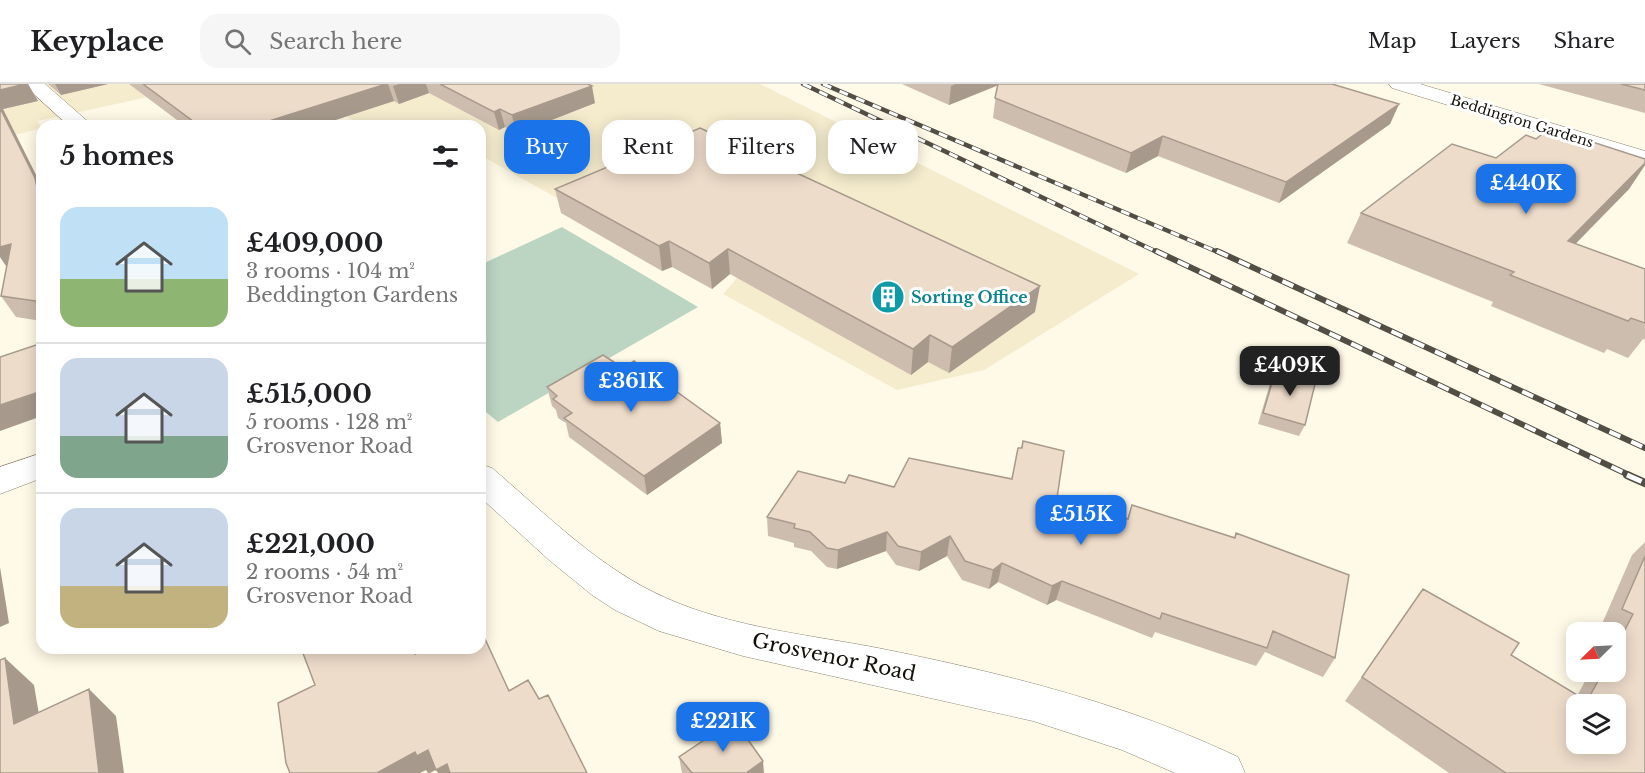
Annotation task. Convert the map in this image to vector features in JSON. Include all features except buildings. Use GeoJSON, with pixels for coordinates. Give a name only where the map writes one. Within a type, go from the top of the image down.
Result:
{"type":"FeatureCollection","features":[{"type":"Feature","properties":{"kind":"street"},"geometry":{"type":"LineString","coordinates":[[33,84],[75,120]]}},
{"type":"Feature","properties":{"kind":"street","name":"Beddington Gardens"},"geometry":{"type":"LineString","coordinates":[[1399,84],[1645,158]]}},
{"type":"Feature","properties":{"kind":"street"},"geometry":{"type":"LineString","coordinates":[[0,481],[36,467]]}},
{"type":"Feature","properties":{"kind":"street","name":"Grosvenor Road"},"geometry":{"type":"LineString","coordinates":[[486,482],[613,589],[652,610],[739,638],[955,682],[1076,714],[1151,739],[1222,773]]}},
{"type":"Feature","properties":{"kind":"shaded area"},"geometry":{"type":"Polygon","coordinates":[[[0,84],[209,84],[36,120],[36,130],[0,139],[0,84]]]}},
{"type":"Feature","properties":{"kind":"shaded area"},"geometry":{"type":"Polygon","coordinates":[[[311,84],[760,84],[832,120],[828,120],[828,174],[918,174],[918,163],[1139,274],[984,370],[897,390],[723,294],[752,261],[571,206],[514,174],[590,174],[590,120],[504,120],[504,168],[486,158],[486,120],[353,120],[317,99],[311,84]]]}},
{"type":"Feature","properties":{"kind":"green space"},"geometry":{"type":"Polygon","coordinates":[[[562,227],[698,307],[498,422],[486,412],[486,262],[562,227]]]}},
{"type":"Feature","properties":{"kind":"railway"},"geometry":{"type":"LineString","coordinates":[[803,84],[1159,253]]}},
{"type":"Feature","properties":{"kind":"railway"},"geometry":{"type":"LineString","coordinates":[[823,84],[1220,253]]}},
{"type":"Feature","properties":{"kind":"railway"},"geometry":{"type":"LineString","coordinates":[[1156,251],[1631,476]]}},
{"type":"Feature","properties":{"kind":"railway"},"geometry":{"type":"LineString","coordinates":[[1217,251],[1645,448]]}},
{"type":"Feature","properties":{"kind":"railway"},"geometry":{"type":"LineString","coordinates":[[1627,475],[1645,483]]}},
{"type":"Feature","properties":{"kind":"place","name":"Sorting Office"},"geometry":{"type":"Point","coordinates":[888,297]}}]}
